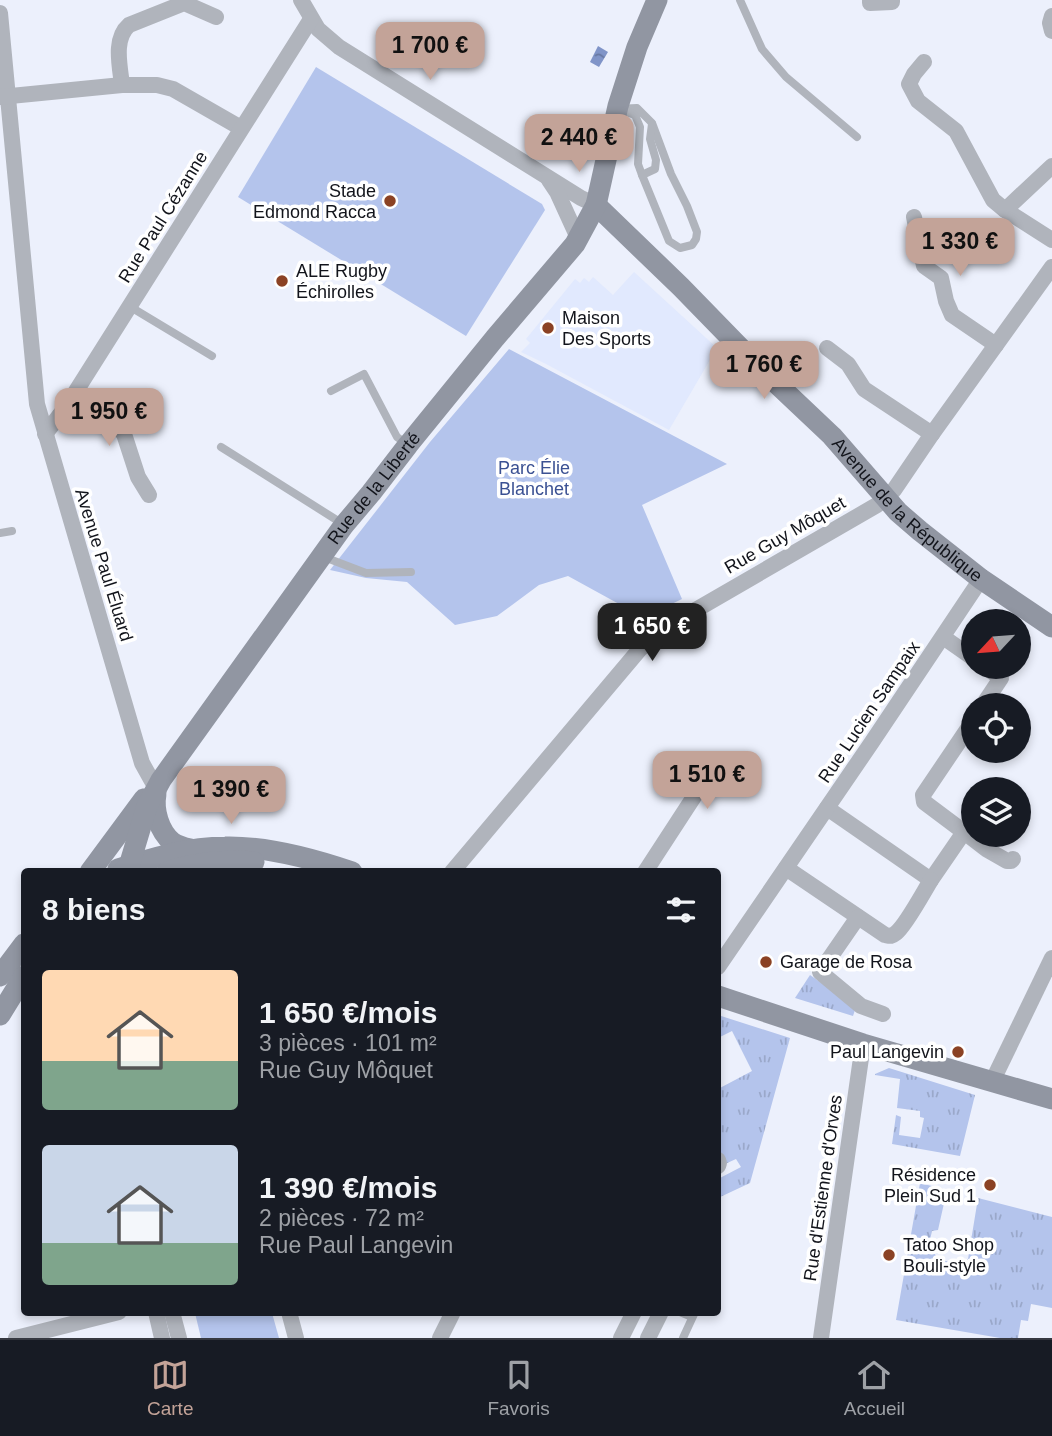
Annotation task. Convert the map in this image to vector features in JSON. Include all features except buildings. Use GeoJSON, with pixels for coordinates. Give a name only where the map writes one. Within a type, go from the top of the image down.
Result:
{"type":"FeatureCollection","features":[{"type":"Feature","properties":{"kind":"street"},"geometry":{"type":"LineString","coordinates":[[301,0],[318,29],[339,47],[596,205],[617,109],[637,47],[657,0]]}},
{"type":"Feature","properties":{"kind":"street"},"geometry":{"type":"LineString","coordinates":[[870,0],[870,3],[892,0]]}},
{"type":"Feature","properties":{"kind":"street"},"geometry":{"type":"LineString","coordinates":[[122,85],[119,43],[123,30],[129,25],[184,3],[216,17]]}},
{"type":"Feature","properties":{"kind":"street","name":"Avenue Paul Éluard"},"geometry":{"type":"LineString","coordinates":[[0,13],[4,97],[37,404],[142,763],[158,784]]}},
{"type":"Feature","properties":{"kind":"street"},"geometry":{"type":"LineString","coordinates":[[1052,16],[1052,31]]}},
{"type":"Feature","properties":{"kind":"street","name":"Rue Paul Cézanne"},"geometry":{"type":"LineString","coordinates":[[45,435],[311,19]]}},
{"type":"Feature","properties":{"kind":"street"},"geometry":{"type":"LineString","coordinates":[[925,62],[909,84],[918,101],[956,131],[993,200],[1004,210],[1052,240]]}},
{"type":"Feature","properties":{"kind":"street"},"geometry":{"type":"LineString","coordinates":[[4,97],[122,85],[164,86],[241,128]]}},
{"type":"Feature","properties":{"kind":"street"},"geometry":{"type":"LineString","coordinates":[[1004,210],[1052,166]]}},
{"type":"Feature","properties":{"kind":"street"},"geometry":{"type":"LineString","coordinates":[[545,175],[557,192],[578,238]]}},
{"type":"Feature","properties":{"kind":"street","name":"Rue de la Liberté"},"geometry":{"type":"LineString","coordinates":[[93,868],[158,784],[344,525],[575,243],[596,205]]}},
{"type":"Feature","properties":{"kind":"street","name":"Avenue de la République"},"geometry":{"type":"LineString","coordinates":[[596,205],[832,436],[898,512],[981,579],[1052,627]]}},
{"type":"Feature","properties":{"kind":"street"},"geometry":{"type":"LineString","coordinates":[[914,217],[924,266],[942,278],[951,315],[996,345]]}},
{"type":"Feature","properties":{"kind":"street","name":"Rue Guy Môquet"},"geometry":{"type":"LineString","coordinates":[[455,868],[640,649],[667,626],[877,505],[894,490],[1052,267]]}},
{"type":"Feature","properties":{"kind":"street"},"geometry":{"type":"LineString","coordinates":[[827,348],[848,364],[864,389],[932,433]]}},
{"type":"Feature","properties":{"kind":"street"},"geometry":{"type":"LineString","coordinates":[[60,415],[69,420],[118,427],[124,434],[138,477],[149,495]]}},
{"type":"Feature","properties":{"kind":"street","name":"Rue Lucien Sampaix"},"geometry":{"type":"LineString","coordinates":[[721,963],[981,579]]}},
{"type":"Feature","properties":{"kind":"street","name":"Rue Lucien Sampaix"},"geometry":{"type":"LineString","coordinates":[[943,637],[961,650]]}},
{"type":"Feature","properties":{"kind":"street"},"geometry":{"type":"LineString","coordinates":[[961,739],[923,795],[924,802],[961,830]]}},
{"type":"Feature","properties":{"kind":"street"},"geometry":{"type":"LineString","coordinates":[[648,868],[716,763],[710,760]]}},
{"type":"Feature","properties":{"kind":"street"},"geometry":{"type":"LineString","coordinates":[[158,784],[154,803],[160,824],[171,841],[196,850]]}},
{"type":"Feature","properties":{"kind":"street","name":"Rue de la Liberté"},"geometry":{"type":"LineString","coordinates":[[126,868],[147,806],[158,784]]}},
{"type":"Feature","properties":{"kind":"street","name":"Rue Lucien Sampaix"},"geometry":{"type":"LineString","coordinates":[[827,808],[932,880]]}},
{"type":"Feature","properties":{"kind":"street","name":"Rue de la Liberté"},"geometry":{"type":"LineString","coordinates":[[125,868],[118,846],[134,812]]}},
{"type":"Feature","properties":{"kind":"street"},"geometry":{"type":"LineString","coordinates":[[786,868],[890,936],[895,934],[961,836]]}},
{"type":"Feature","properties":{"kind":"street"},"geometry":{"type":"LineString","coordinates":[[131,868],[180,852],[225,846],[275,851],[319,868]]}},
{"type":"Feature","properties":{"kind":"street"},"geometry":{"type":"LineString","coordinates":[[983,847],[1007,861],[1013,859]]}},
{"type":"Feature","properties":{"kind":"street"},"geometry":{"type":"LineString","coordinates":[[178,868],[241,860],[319,868]]}},
{"type":"Feature","properties":{"kind":"street"},"geometry":{"type":"LineString","coordinates":[[858,917],[820,972],[861,1006],[883,1014]]}},
{"type":"Feature","properties":{"kind":"street"},"geometry":{"type":"LineString","coordinates":[[0,976],[21,948]]}},
{"type":"Feature","properties":{"kind":"street"},"geometry":{"type":"LineString","coordinates":[[992,1082],[1052,958]]}},
{"type":"Feature","properties":{"kind":"street"},"geometry":{"type":"LineString","coordinates":[[0,1015],[21,981]]}},
{"type":"Feature","properties":{"kind":"street"},"geometry":{"type":"LineString","coordinates":[[721,997],[863,1044],[1052,1099]]}},
{"type":"Feature","properties":{"kind":"street","name":"Rue d'Estienne d'Orves"},"geometry":{"type":"LineString","coordinates":[[821,1338],[863,1044]]}},
{"type":"Feature","properties":{"kind":"street"},"geometry":{"type":"LineString","coordinates":[[16,1338],[103,1316]]}},
{"type":"Feature","properties":{"kind":"street"},"geometry":{"type":"LineString","coordinates":[[157,1316],[162,1338]]}},
{"type":"Feature","properties":{"kind":"street"},"geometry":{"type":"LineString","coordinates":[[173,1316],[179,1338]]}},
{"type":"Feature","properties":{"kind":"street"},"geometry":{"type":"LineString","coordinates":[[290,1316],[296,1338]]}},
{"type":"Feature","properties":{"kind":"street"},"geometry":{"type":"LineString","coordinates":[[440,1338],[451,1316]]}},
{"type":"Feature","properties":{"kind":"street"},"geometry":{"type":"LineString","coordinates":[[621,1338],[632,1316]]}},
{"type":"Feature","properties":{"kind":"street"},"geometry":{"type":"LineString","coordinates":[[648,1338],[659,1316]]}},
{"type":"Feature","properties":{"kind":"lane"},"geometry":{"type":"LineString","coordinates":[[740,0],[762,49],[786,77],[858,137]]}},
{"type":"Feature","properties":{"kind":"lane"},"geometry":{"type":"LineString","coordinates":[[637,108],[652,123],[697,232],[692,245],[680,247],[669,241],[638,164],[640,127],[635,115],[617,109],[637,108]]}},
{"type":"Feature","properties":{"kind":"lane"},"geometry":{"type":"LineString","coordinates":[[642,176],[655,169],[656,164],[650,139],[652,123]]}},
{"type":"Feature","properties":{"kind":"lane"},"geometry":{"type":"LineString","coordinates":[[129,306],[212,356]]}},
{"type":"Feature","properties":{"kind":"lane"},"geometry":{"type":"LineString","coordinates":[[331,391],[364,374],[397,437],[408,445]]}},
{"type":"Feature","properties":{"kind":"lane"},"geometry":{"type":"LineString","coordinates":[[221,447],[344,525]]}},
{"type":"Feature","properties":{"kind":"lane"},"geometry":{"type":"LineString","coordinates":[[0,533],[12,531]]}},
{"type":"Feature","properties":{"kind":"lane"},"geometry":{"type":"LineString","coordinates":[[321,556],[366,573],[411,572]]}},
{"type":"Feature","properties":{"kind":"lane"},"geometry":{"type":"LineString","coordinates":[[683,1338],[694,1316]]}},
{"type":"Feature","properties":{"kind":"shaded area"},"geometry":{"type":"Polygon","coordinates":[[[634,272],[717,348],[669,430],[521,352],[530,343],[526,339],[575,279],[580,283],[584,278],[589,282],[593,277],[613,295],[634,272]]]}},
{"type":"Feature","properties":{"kind":"green space","name":"Stade Edmond Racca"},"geometry":{"type":"Polygon","coordinates":[[[316,67],[542,204],[545,210],[466,336],[238,197],[316,67]]]}},
{"type":"Feature","properties":{"kind":"green space","name":"Parc Élie Blanchet"},"geometry":{"type":"Polygon","coordinates":[[[509,349],[727,464],[642,505],[682,599],[632,623],[619,604],[568,576],[539,585],[497,616],[455,625],[407,582],[366,578],[330,570],[430,442],[509,349]]]}},
{"type":"Feature","properties":{"kind":"green space"},"geometry":{"type":"Polygon","coordinates":[[[810,975],[856,1007],[853,1016],[795,998],[810,975]]]}},
{"type":"Feature","properties":{"kind":"green space"},"geometry":{"type":"Polygon","coordinates":[[[721,1016],[790,1038],[750,1183],[721,1197],[721,1177],[741,1167],[736,1159],[725,1164],[721,1155],[721,1087],[752,1071],[732,1031],[721,1036],[721,1016]]]}},
{"type":"Feature","properties":{"kind":"green space"},"geometry":{"type":"Polygon","coordinates":[[[889,1068],[975,1095],[960,1156],[892,1144],[896,1115],[901,1117],[899,1135],[920,1138],[924,1118],[920,1117],[920,1111],[897,1108],[900,1079],[875,1075],[889,1068]]]}},
{"type":"Feature","properties":{"kind":"green space"},"geometry":{"type":"Polygon","coordinates":[[[920,1183],[947,1190],[938,1230],[932,1231],[929,1244],[936,1246],[937,1259],[957,1263],[968,1259],[978,1198],[1052,1217],[1052,1308],[1031,1304],[1028,1321],[1021,1320],[1018,1338],[1000,1338],[896,1320],[920,1183]]]}},
{"type":"Feature","properties":{"kind":"green space"},"geometry":{"type":"Polygon","coordinates":[[[196,1316],[273,1316],[279,1338],[201,1338],[196,1316]]]}},
{"type":"Feature","properties":{"kind":"water"},"geometry":{"type":"Polygon","coordinates":[[[598,46],[608,52],[599,67],[590,62],[598,46]]]}},
{"type":"Feature","properties":{"kind":"place","name":"Stade Edmond Racca"},"geometry":{"type":"Point","coordinates":[390,201]}},
{"type":"Feature","properties":{"kind":"place","name":"ALE Rugby Échirolles"},"geometry":{"type":"Point","coordinates":[282,281]}},
{"type":"Feature","properties":{"kind":"place","name":"Maison Des Sports"},"geometry":{"type":"Point","coordinates":[548,328]}},
{"type":"Feature","properties":{"kind":"place","name":"Garage de Rosa"},"geometry":{"type":"Point","coordinates":[766,962]}},
{"type":"Feature","properties":{"kind":"place","name":"Paul Langevin"},"geometry":{"type":"Point","coordinates":[958,1052]}},
{"type":"Feature","properties":{"kind":"place","name":"Résidence Plein Sud 1"},"geometry":{"type":"Point","coordinates":[990,1185]}},
{"type":"Feature","properties":{"kind":"place","name":"Tatoo Shop Bouli-style"},"geometry":{"type":"Point","coordinates":[889,1255]}}]}
